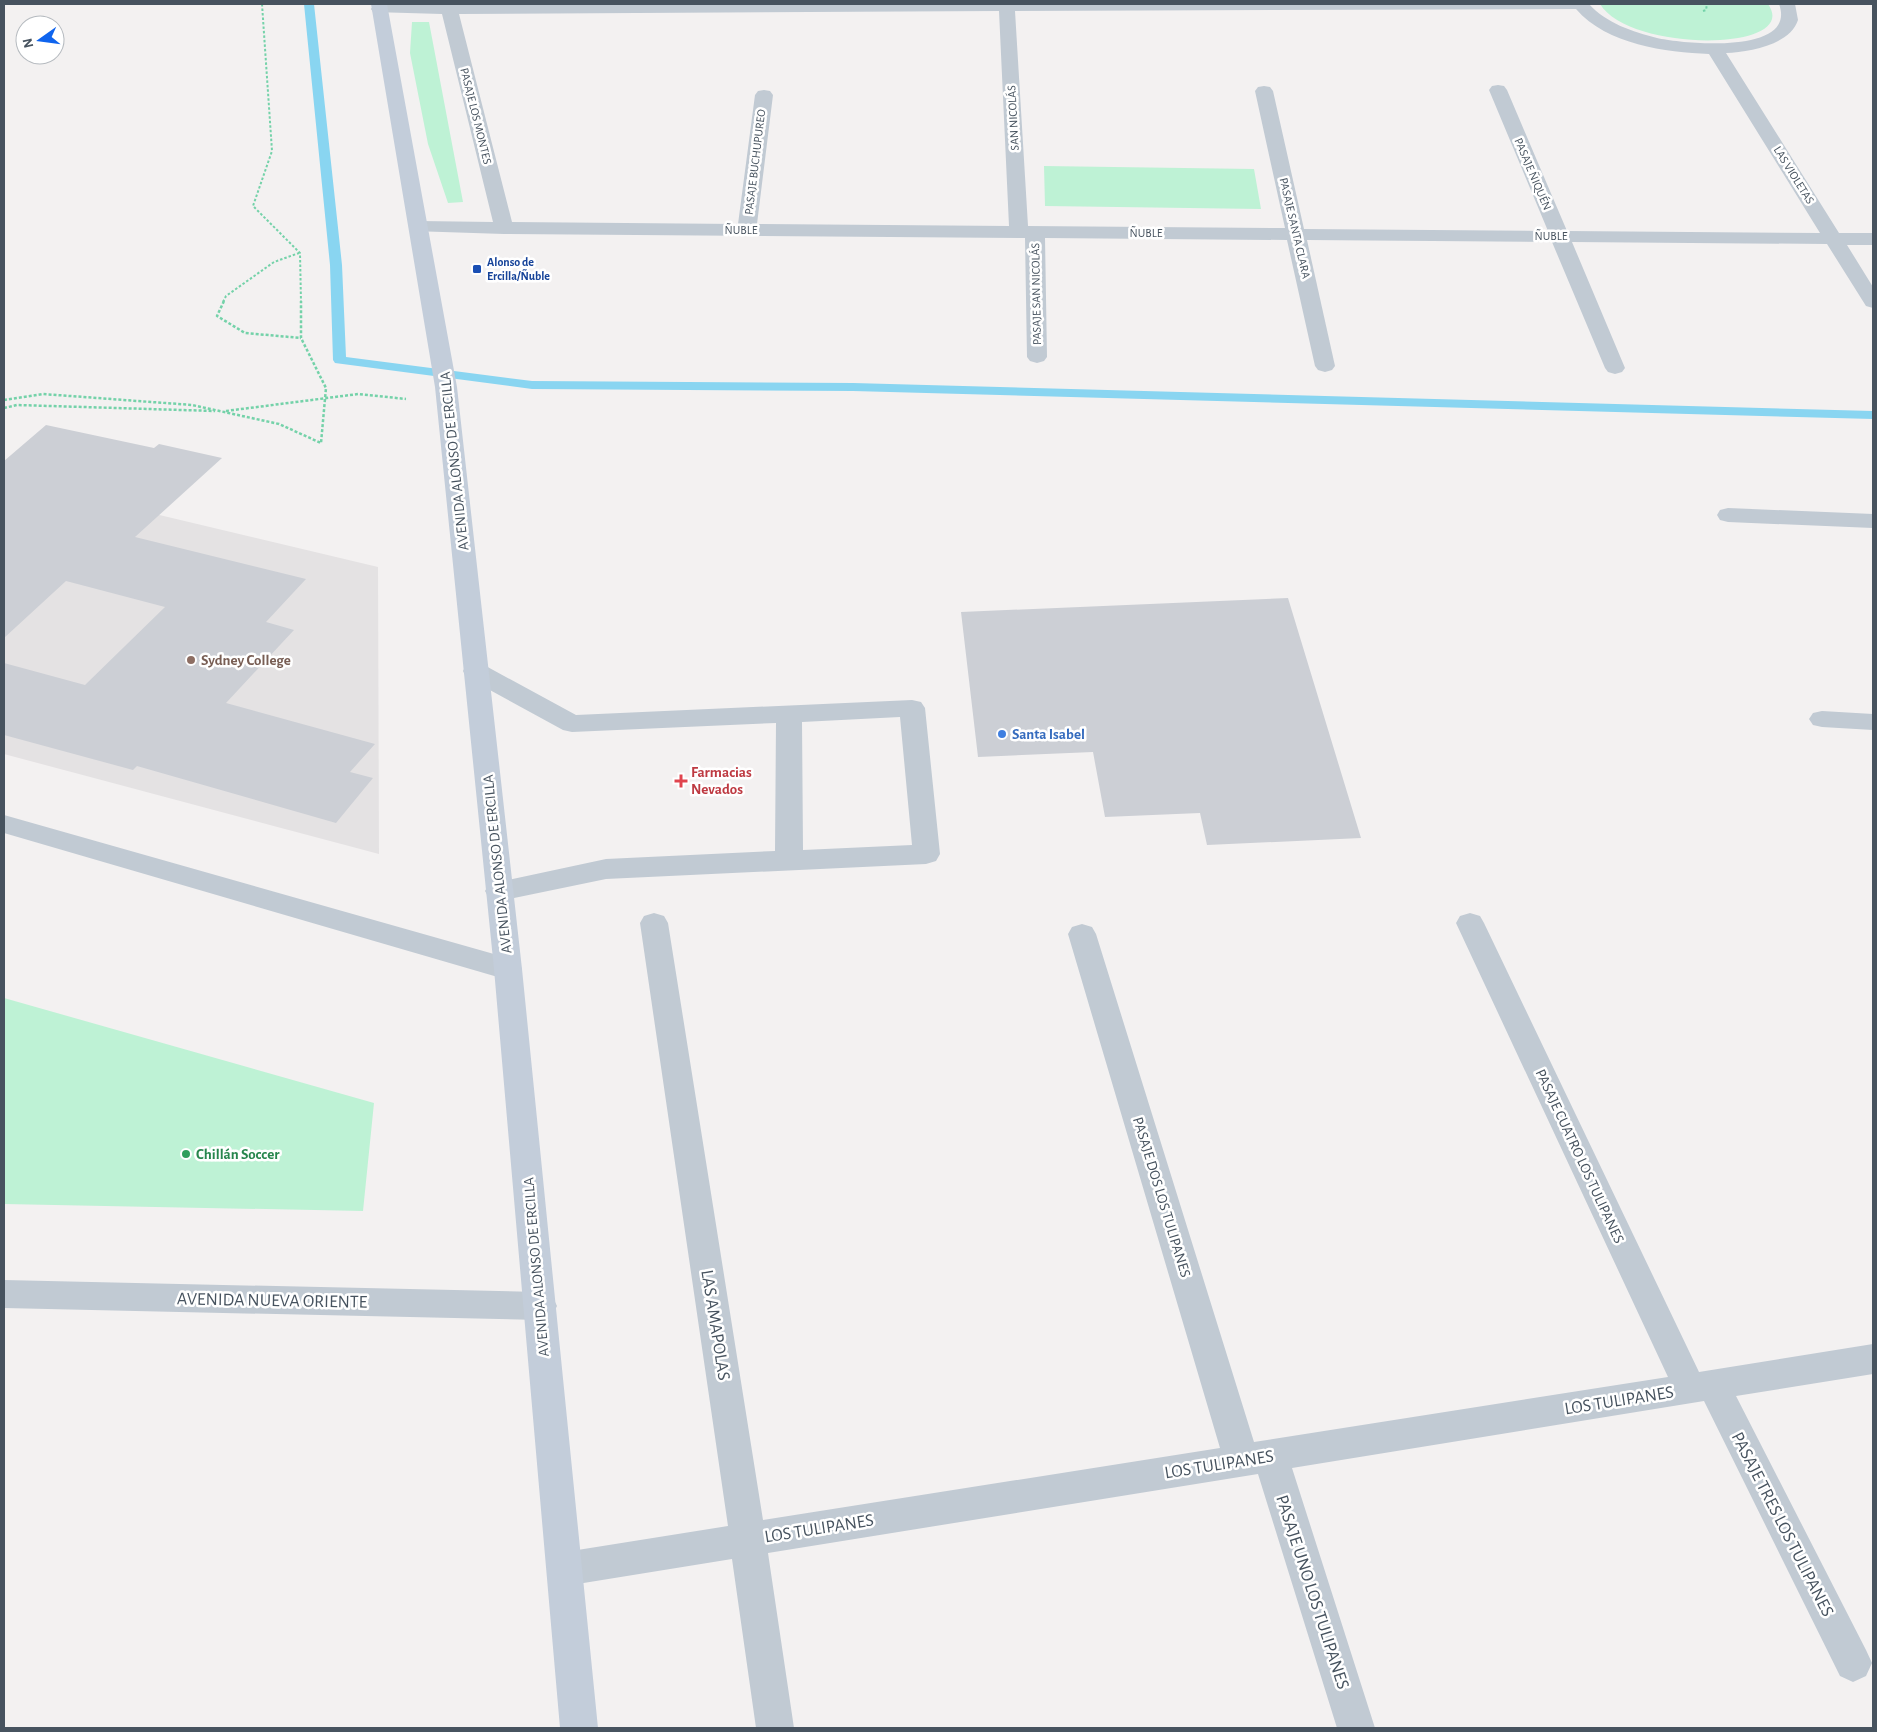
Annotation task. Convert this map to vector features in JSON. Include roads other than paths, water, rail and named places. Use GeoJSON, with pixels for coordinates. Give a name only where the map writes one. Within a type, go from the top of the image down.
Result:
{"type":"FeatureCollection","features":[{"type":"Feature","properties":{"kind":"main road","name":"AVENIDA ALONSO DE ERCILLA"},"geometry":{"type":"LineString","coordinates":[[379,6],[440,346],[447,395],[508,969],[579,1728]]}},
{"type":"Feature","properties":{"kind":"street"},"geometry":{"type":"LineString","coordinates":[[379,6],[1581,4],[1589,14],[1602,23],[1640,39],[1681,46],[1714,48],[1757,44],[1773,38],[1784,30],[1790,22],[1791,12],[1787,4]]}},
{"type":"Feature","properties":{"kind":"street","name":"SAN NICOLÁS"},"geometry":{"type":"LineString","coordinates":[[1007,5],[1027,232]]}},
{"type":"Feature","properties":{"kind":"street","name":"PASAJE LOS MONTES"},"geometry":{"type":"LineString","coordinates":[[449,6],[504,228]]}},
{"type":"Feature","properties":{"kind":"street","name":"LAS VIOLETAS"},"geometry":{"type":"LineString","coordinates":[[1714,48],[1873,302]]}},
{"type":"Feature","properties":{"kind":"street","name":"PASAJE ÑIQUÉN"},"geometry":{"type":"LineString","coordinates":[[1498,90],[1615,368]]}},
{"type":"Feature","properties":{"kind":"street","name":"PASAJE SANTA CLARA"},"geometry":{"type":"LineString","coordinates":[[1264,91],[1325,366]]}},
{"type":"Feature","properties":{"kind":"street","name":"PASAJE BUCHUPUREO"},"geometry":{"type":"LineString","coordinates":[[747,230],[764,95]]}},
{"type":"Feature","properties":{"kind":"street","name":"ÑUBLE"},"geometry":{"type":"LineString","coordinates":[[419,227],[1873,239]]}},
{"type":"Feature","properties":{"kind":"street","name":"PASAJE SAN NICOLÁS"},"geometry":{"type":"LineString","coordinates":[[1027,232],[1038,357]]}},
{"type":"Feature","properties":{"kind":"street"},"geometry":{"type":"LineString","coordinates":[[1728,515],[1873,521]]}},
{"type":"Feature","properties":{"kind":"street"},"geometry":{"type":"LineString","coordinates":[[476,671],[572,724],[912,708],[926,854],[606,869],[499,891]]}},
{"type":"Feature","properties":{"kind":"street"},"geometry":{"type":"LineString","coordinates":[[789,714],[789,860]]}},
{"type":"Feature","properties":{"kind":"street"},"geometry":{"type":"LineString","coordinates":[[1822,719],[1873,722]]}},
{"type":"Feature","properties":{"kind":"street"},"geometry":{"type":"LineString","coordinates":[[4,824],[508,969]]}},
{"type":"Feature","properties":{"kind":"street","name":"LAS AMAPOLAS"},"geometry":{"type":"LineString","coordinates":[[654,923],[775,1728]]}},
{"type":"Feature","properties":{"kind":"street","name":"PASAJE CUATRO LOS TULIPANES"},"geometry":{"type":"LineString","coordinates":[[1470,923],[1702,1386]]}},
{"type":"Feature","properties":{"kind":"street","name":"PASAJE DOS LOS TULIPANES"},"geometry":{"type":"LineString","coordinates":[[1082,934],[1256,1458]]}},
{"type":"Feature","properties":{"kind":"street","name":"AVENIDA NUEVA ORIENTE"},"geometry":{"type":"LineString","coordinates":[[4,1294],[540,1306]]}},
{"type":"Feature","properties":{"kind":"street","name":"LOS TULIPANES"},"geometry":{"type":"LineString","coordinates":[[565,1569],[1873,1359]]}},
{"type":"Feature","properties":{"kind":"street","name":"PASAJE TRES LOS TULIPANES"},"geometry":{"type":"LineString","coordinates":[[1702,1386],[1853,1663]]}},
{"type":"Feature","properties":{"kind":"street","name":"PASAJE UNO LOS TULIPANES"},"geometry":{"type":"LineString","coordinates":[[1256,1458],[1356,1728]]}},
{"type":"Feature","properties":{"kind":"waterway"},"geometry":{"type":"LineString","coordinates":[[309,4],[336,265],[340,360],[532,385],[853,387],[1873,415]]}},
{"type":"Feature","properties":{"kind":"place","name":"Alonso de Ercilla/Ñuble"},"geometry":{"type":"Point","coordinates":[477,269]}},
{"type":"Feature","properties":{"kind":"place","name":"Sydney College"},"geometry":{"type":"Point","coordinates":[191,660]}},
{"type":"Feature","properties":{"kind":"place","name":"Santa Isabel"},"geometry":{"type":"Point","coordinates":[1002,734]}},
{"type":"Feature","properties":{"kind":"place","name":"Farmacias Nevados"},"geometry":{"type":"Point","coordinates":[681,781]}},
{"type":"Feature","properties":{"kind":"place","name":"Chillán Soccer"},"geometry":{"type":"Point","coordinates":[186,1154]}}]}
